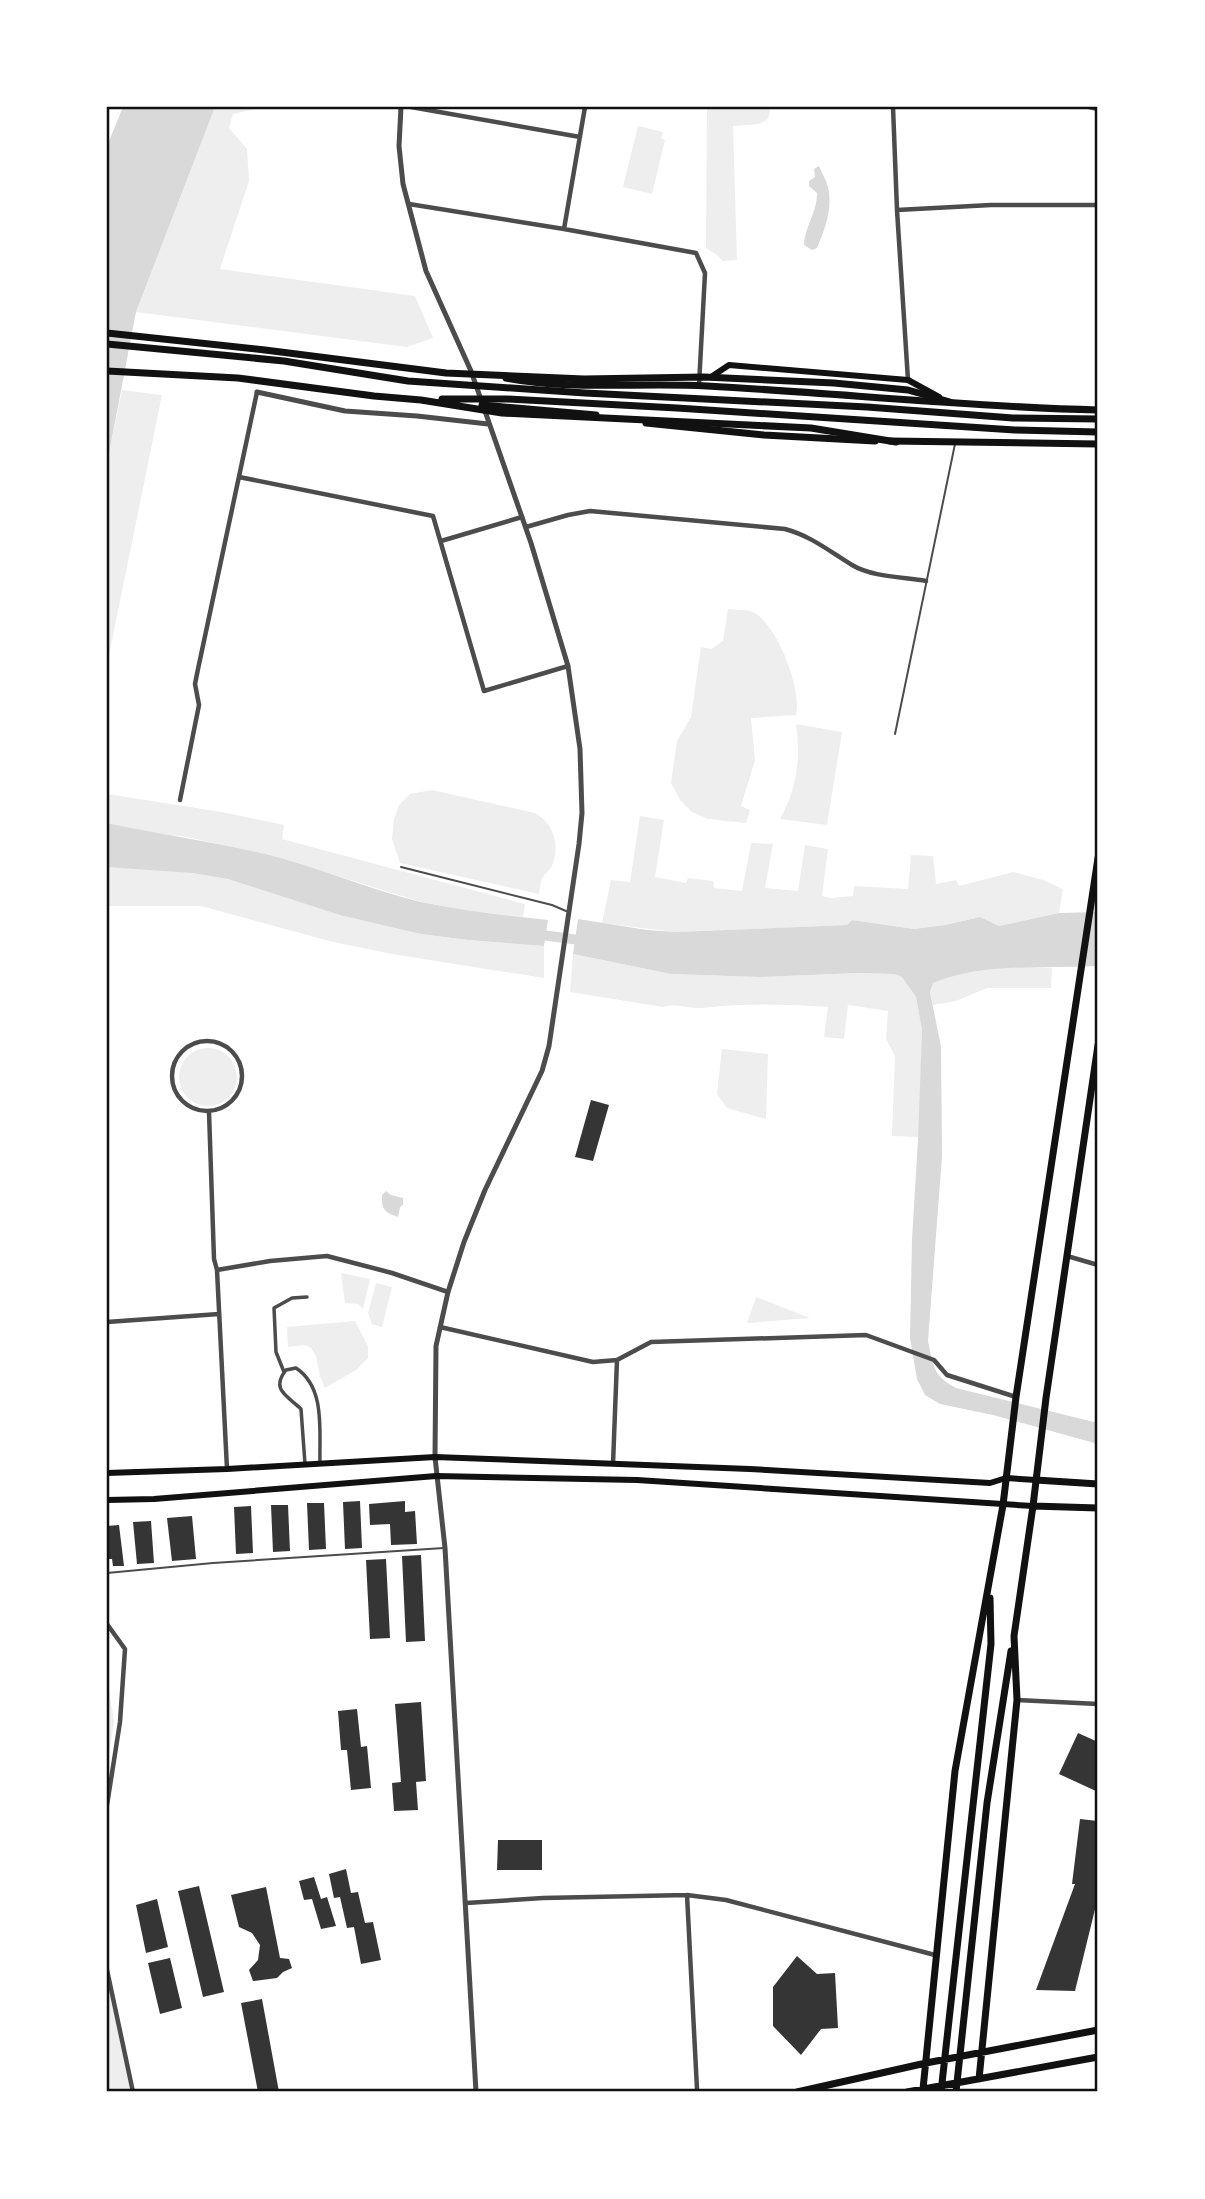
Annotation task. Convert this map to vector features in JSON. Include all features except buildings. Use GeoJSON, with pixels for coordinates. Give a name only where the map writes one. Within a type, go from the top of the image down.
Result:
{"type":"FeatureCollection","features":[{"type":"Feature","properties":{"kind":"main road"},"geometry":{"type":"LineString","coordinates":[[107,333],[446,373],[535,378],[704,377],[834,383],[908,390],[950,402]]}},
{"type":"Feature","properties":{"kind":"main road"},"geometry":{"type":"LineString","coordinates":[[107,344],[284,361],[408,381],[1013,418],[1098,419]]}},
{"type":"Feature","properties":{"kind":"main road"},"geometry":{"type":"LineString","coordinates":[[372,365],[408,381]]}},
{"type":"Feature","properties":{"kind":"main road"},"geometry":{"type":"LineString","coordinates":[[699,385],[729,365],[908,380],[950,402]]}},
{"type":"Feature","properties":{"kind":"main road"},"geometry":{"type":"LineString","coordinates":[[107,371],[238,378],[421,400],[502,413],[811,428],[896,442]]}},
{"type":"Feature","properties":{"kind":"main road"},"geometry":{"type":"LineString","coordinates":[[471,371],[524,382],[699,385],[1030,408],[1098,410]]}},
{"type":"Feature","properties":{"kind":"main road"},"geometry":{"type":"LineString","coordinates":[[421,400],[507,399],[1015,430],[1098,432]]}},
{"type":"Feature","properties":{"kind":"main road"},"geometry":{"type":"LineString","coordinates":[[482,405],[581,413],[660,425],[764,435],[896,442],[1098,444]]}},
{"type":"Feature","properties":{"kind":"main road"},"geometry":{"type":"LineString","coordinates":[[923,2089],[956,1771],[1003,1505],[1016,1397],[1098,858]]}},
{"type":"Feature","properties":{"kind":"main road"},"geometry":{"type":"LineString","coordinates":[[956,2092],[988,1803],[1098,1045]]}},
{"type":"Feature","properties":{"kind":"main road"},"geometry":{"type":"LineString","coordinates":[[109,1472],[227,1469],[435,1457],[990,1483],[1006,1478],[1098,1483]]}},
{"type":"Feature","properties":{"kind":"main road"},"geometry":{"type":"LineString","coordinates":[[108,1500],[154,1499],[436,1476],[637,1480],[1003,1505],[1098,1508]]}},
{"type":"Feature","properties":{"kind":"main road"},"geometry":{"type":"LineString","coordinates":[[941,2092],[991,1644],[990,1587]]}},
{"type":"Feature","properties":{"kind":"main road"},"geometry":{"type":"LineString","coordinates":[[979,2079],[1017,1700],[1014,1636]]}},
{"type":"Feature","properties":{"kind":"main road"},"geometry":{"type":"LineString","coordinates":[[797,2092],[926,2063],[1098,2030]]}},
{"type":"Feature","properties":{"kind":"main road"},"geometry":{"type":"LineString","coordinates":[[907,2092],[1098,2057]]}},
{"type":"Feature","properties":{"kind":"street"},"geometry":{"type":"LineString","coordinates":[[401,107],[399,146],[403,184],[426,271],[471,371],[526,527],[568,666],[580,749],[582,813],[570,913],[549,1046],[542,1071],[485,1190],[464,1242],[440,1327],[435,1369],[436,1476],[445,1548],[476,2092]]}},
{"type":"Feature","properties":{"kind":"street"},"geometry":{"type":"LineString","coordinates":[[411,107],[580,137]]}},
{"type":"Feature","properties":{"kind":"street"},"geometry":{"type":"LineString","coordinates":[[564,229],[585,107]]}},
{"type":"Feature","properties":{"kind":"street"},"geometry":{"type":"LineString","coordinates":[[893,107],[908,380]]}},
{"type":"Feature","properties":{"kind":"street"},"geometry":{"type":"LineString","coordinates":[[1089,107],[1098,109]]}},
{"type":"Feature","properties":{"kind":"street"},"geometry":{"type":"LineString","coordinates":[[409,205],[696,253],[705,273],[699,385]]}},
{"type":"Feature","properties":{"kind":"street"},"geometry":{"type":"LineString","coordinates":[[897,210],[991,205],[1098,205]]}},
{"type":"Feature","properties":{"kind":"street"},"geometry":{"type":"LineString","coordinates":[[180,800],[199,705],[195,684],[198,668],[257,392],[345,411],[488,424]]}},
{"type":"Feature","properties":{"kind":"street"},"geometry":{"type":"LineString","coordinates":[[239,477],[433,516],[484,691],[568,666]]}},
{"type":"Feature","properties":{"kind":"street"},"geometry":{"type":"LineString","coordinates":[[526,527],[568,514],[590,511],[785,529],[812,538],[854,566],[878,573],[926,580]]}},
{"type":"Feature","properties":{"kind":"street"},"geometry":{"type":"LineString","coordinates":[[440,541],[522,516]]}},
{"type":"Feature","properties":{"kind":"street"},"geometry":{"type":"LineString","coordinates":[[197,1042],[220,1043],[230,1049],[242,1068],[240,1091],[234,1100],[225,1108],[209,1112],[191,1108],[181,1101],[172,1079],[178,1056],[197,1042]]}},
{"type":"Feature","properties":{"kind":"street"},"geometry":{"type":"LineString","coordinates":[[209,1112],[214,1259],[217,1270],[227,1469]]}},
{"type":"Feature","properties":{"kind":"street"},"geometry":{"type":"LineString","coordinates":[[217,1270],[270,1261],[327,1256],[392,1273],[448,1292]]}},
{"type":"Feature","properties":{"kind":"street"},"geometry":{"type":"LineString","coordinates":[[1066,1256],[1098,1265]]}},
{"type":"Feature","properties":{"kind":"street"},"geometry":{"type":"LineString","coordinates":[[284,1372],[276,1352],[274,1308],[292,1298],[307,1297]]}},
{"type":"Feature","properties":{"kind":"street"},"geometry":{"type":"LineString","coordinates":[[107,1322],[219,1314]]}},
{"type":"Feature","properties":{"kind":"street"},"geometry":{"type":"LineString","coordinates":[[440,1327],[593,1362],[617,1360],[651,1342],[866,1335],[934,1360],[947,1375],[1016,1397]]}},
{"type":"Feature","properties":{"kind":"street"},"geometry":{"type":"LineString","coordinates":[[612,1464],[617,1360]]}},
{"type":"Feature","properties":{"kind":"street"},"geometry":{"type":"LineString","coordinates":[[305,1464],[301,1409],[284,1395],[280,1387],[284,1372],[296,1368],[312,1384],[318,1401],[320,1463]]}},
{"type":"Feature","properties":{"kind":"street"},"geometry":{"type":"LineString","coordinates":[[107,1624],[125,1649],[120,1722],[107,1805]]}},
{"type":"Feature","properties":{"kind":"street"},"geometry":{"type":"LineString","coordinates":[[1017,1700],[1098,1704]]}},
{"type":"Feature","properties":{"kind":"street"},"geometry":{"type":"LineString","coordinates":[[466,1903],[543,1898],[687,1895],[726,1900],[935,1955]]}},
{"type":"Feature","properties":{"kind":"street"},"geometry":{"type":"LineString","coordinates":[[687,1895],[697,2089]]}},
{"type":"Feature","properties":{"kind":"street"},"geometry":{"type":"LineString","coordinates":[[107,1970],[134,2092]]}},
{"type":"Feature","properties":{"kind":"lane"},"geometry":{"type":"LineString","coordinates":[[895,734],[955,442]]}},
{"type":"Feature","properties":{"kind":"lane"},"geometry":{"type":"LineString","coordinates":[[401,867],[552,905],[570,913]]}},
{"type":"Feature","properties":{"kind":"lane"},"geometry":{"type":"LineString","coordinates":[[107,1573],[213,1563],[445,1548]]}},
{"type":"Feature","properties":{"kind":"shaded area"},"geometry":{"type":"Polygon","coordinates":[[[123,107],[215,107],[136,312],[107,464],[107,146],[123,107]]]}},
{"type":"Feature","properties":{"kind":"shaded area"},"geometry":{"type":"Polygon","coordinates":[[[215,107],[264,107],[233,114],[229,128],[247,149],[249,181],[220,269],[415,296],[433,338],[407,347],[136,312],[215,107]]]}},
{"type":"Feature","properties":{"kind":"shaded area"},"geometry":{"type":"Polygon","coordinates":[[[707,107],[771,107],[768,119],[759,124],[733,126],[737,260],[723,261],[706,248],[707,107]]]}},
{"type":"Feature","properties":{"kind":"shaded area"},"geometry":{"type":"Polygon","coordinates":[[[638,126],[663,132],[661,138],[665,140],[652,194],[623,187],[638,126]]]}},
{"type":"Feature","properties":{"kind":"shaded area"},"geometry":{"type":"Polygon","coordinates":[[[819,166],[828,187],[830,203],[823,233],[817,248],[812,250],[804,245],[817,193],[809,186],[809,181],[815,177],[814,169],[819,166]]]}},
{"type":"Feature","properties":{"kind":"shaded area"},"geometry":{"type":"Polygon","coordinates":[[[122,390],[162,395],[107,665],[107,463],[122,390]]]}},
{"type":"Feature","properties":{"kind":"shaded area"},"geometry":{"type":"Polygon","coordinates":[[[728,609],[755,613],[772,631],[792,675],[797,704],[796,715],[751,718],[755,760],[741,806],[750,810],[746,823],[708,819],[692,812],[680,800],[671,783],[677,741],[691,717],[701,647],[711,649],[723,641],[728,609]]]}},
{"type":"Feature","properties":{"kind":"shaded area"},"geometry":{"type":"Polygon","coordinates":[[[796,724],[842,732],[827,825],[780,819],[796,773],[796,724]]]}},
{"type":"Feature","properties":{"kind":"shaded area"},"geometry":{"type":"Polygon","coordinates":[[[432,790],[535,813],[541,817],[553,834],[556,848],[553,863],[542,879],[539,894],[400,863],[392,839],[399,805],[410,794],[432,790]]]}},
{"type":"Feature","properties":{"kind":"shaded area"},"geometry":{"type":"Polygon","coordinates":[[[107,794],[222,812],[284,825],[282,839],[525,904],[523,917],[462,910],[418,901],[283,859],[187,837],[145,832],[107,823],[107,794]]]}},
{"type":"Feature","properties":{"kind":"shaded area"},"geometry":{"type":"Polygon","coordinates":[[[640,816],[664,820],[655,877],[686,883],[688,878],[713,881],[714,888],[742,891],[751,843],[773,844],[765,888],[798,891],[805,845],[828,849],[822,896],[831,898],[853,896],[854,886],[908,889],[911,855],[933,856],[936,884],[956,880],[959,886],[1013,872],[1063,889],[1059,913],[999,926],[980,917],[914,929],[852,920],[847,925],[675,932],[602,923],[611,880],[630,882],[640,816]]]}},
{"type":"Feature","properties":{"kind":"shaded area"},"geometry":{"type":"Polygon","coordinates":[[[107,823],[262,853],[421,902],[548,920],[544,946],[421,934],[340,915],[228,879],[192,873],[107,867],[107,823]]]}},
{"type":"Feature","properties":{"kind":"shaded area"},"geometry":{"type":"Polygon","coordinates":[[[107,867],[228,879],[421,934],[544,946],[544,978],[333,942],[201,906],[107,906],[107,867]]]}},
{"type":"Feature","properties":{"kind":"shaded area"},"geometry":{"type":"Polygon","coordinates":[[[1098,912],[1098,966],[994,969],[953,976],[933,983],[930,992],[941,1047],[942,1156],[928,1341],[935,1369],[948,1384],[1098,1423],[1098,1444],[993,1415],[940,1404],[925,1395],[917,1379],[910,1338],[922,1030],[916,997],[902,977],[895,974],[858,973],[760,977],[671,974],[573,954],[578,919],[675,932],[847,925],[852,920],[914,929],[980,917],[999,926],[1059,913],[1098,912]]]}},
{"type":"Feature","properties":{"kind":"shaded area"},"geometry":{"type":"Polygon","coordinates":[[[573,954],[671,974],[760,977],[858,973],[902,976],[916,997],[922,1030],[919,1137],[892,1136],[895,1056],[886,1039],[888,1011],[848,1005],[844,1039],[824,1037],[828,1007],[764,1004],[701,1008],[663,1007],[570,992],[573,954]]]}},
{"type":"Feature","properties":{"kind":"shaded area"},"geometry":{"type":"Polygon","coordinates":[[[1012,966],[1052,968],[1051,988],[987,988],[956,1001],[933,1005],[930,992],[933,983],[953,975],[1012,966]]]}},
{"type":"Feature","properties":{"kind":"shaded area"},"geometry":{"type":"Polygon","coordinates":[[[202,1048],[214,1048],[229,1056],[237,1071],[237,1083],[229,1098],[214,1106],[202,1106],[187,1098],[179,1083],[179,1071],[187,1056],[202,1048]]]}},
{"type":"Feature","properties":{"kind":"shaded area"},"geometry":{"type":"Polygon","coordinates":[[[722,1049],[768,1054],[766,1119],[727,1108],[717,1094],[722,1049]]]}},
{"type":"Feature","properties":{"kind":"shaded area"},"geometry":{"type":"Polygon","coordinates":[[[386,1191],[403,1198],[398,1217],[383,1207],[382,1195],[386,1191]]]}},
{"type":"Feature","properties":{"kind":"shaded area"},"geometry":{"type":"Polygon","coordinates":[[[341,1273],[370,1279],[363,1309],[358,1304],[345,1303],[341,1273]]]}},
{"type":"Feature","properties":{"kind":"shaded area"},"geometry":{"type":"Polygon","coordinates":[[[376,1283],[392,1287],[382,1327],[372,1324],[368,1313],[376,1283]]]}},
{"type":"Feature","properties":{"kind":"shaded area"},"geometry":{"type":"Polygon","coordinates":[[[756,1297],[810,1318],[747,1323],[756,1297]]]}},
{"type":"Feature","properties":{"kind":"shaded area"},"geometry":{"type":"Polygon","coordinates":[[[355,1321],[368,1346],[368,1358],[356,1370],[325,1388],[311,1348],[305,1345],[288,1347],[287,1327],[355,1321]]]}},
{"type":"Feature","properties":{"kind":"shaded area"},"geometry":{"type":"Polygon","coordinates":[[[107,1679],[114,1721],[107,1769],[107,1679]]]}},
{"type":"Feature","properties":{"kind":"shaded area"},"geometry":{"type":"Polygon","coordinates":[[[107,1980],[131,2092],[107,2092],[107,1980]]]}},
{"type":"Feature","properties":{"kind":"waterway"},"geometry":{"type":"LineString","coordinates":[[535,934],[586,941]]}}]}
